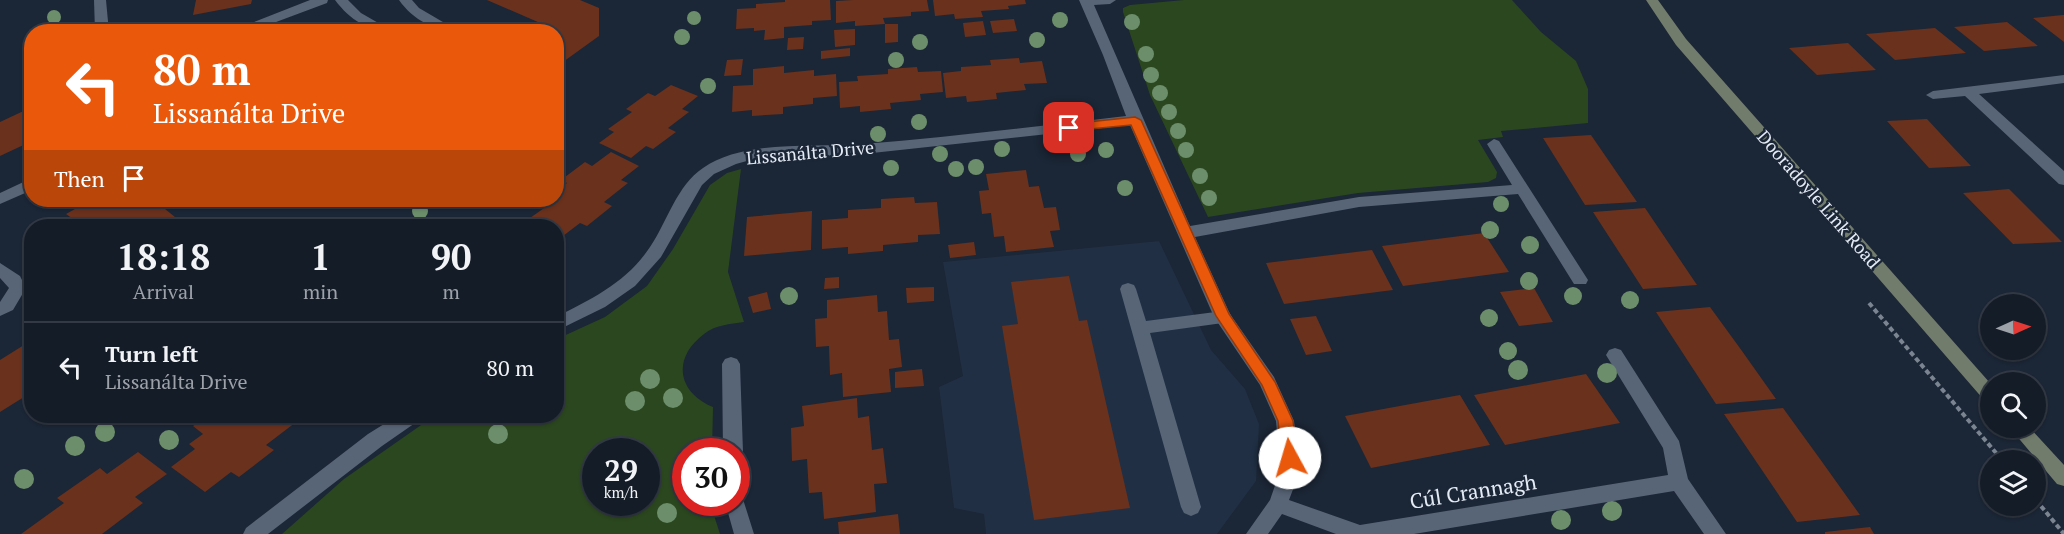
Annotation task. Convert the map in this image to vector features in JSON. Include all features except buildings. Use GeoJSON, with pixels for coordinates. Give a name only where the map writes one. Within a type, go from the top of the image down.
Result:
{"type":"FeatureCollection","features":[{"type":"Feature","properties":{"kind":"main road","name":"Dooradoyle Link Road"},"geometry":{"type":"LineString","coordinates":[[1652,0],[1681,42],[1980,384]]}},
{"type":"Feature","properties":{"kind":"main road"},"geometry":{"type":"LineString","coordinates":[[2028,438],[2064,478]]}},
{"type":"Feature","properties":{"kind":"street"},"geometry":{"type":"LineString","coordinates":[[100,0],[102,24]]}},
{"type":"Feature","properties":{"kind":"street"},"geometry":{"type":"LineString","coordinates":[[258,24],[322,0]]}},
{"type":"Feature","properties":{"kind":"street"},"geometry":{"type":"LineString","coordinates":[[341,0],[356,16],[372,24]]}},
{"type":"Feature","properties":{"kind":"street"},"geometry":{"type":"LineString","coordinates":[[405,0],[414,11],[439,24]]}},
{"type":"Feature","properties":{"kind":"street"},"geometry":{"type":"LineString","coordinates":[[1110,0],[1086,1],[1184,233],[1223,316],[1268,382],[1285,421],[1290,471],[1278,504],[1256,534]]}},
{"type":"Feature","properties":{"kind":"street"},"geometry":{"type":"LineString","coordinates":[[1934,95],[1970,93],[2025,82],[2064,79]]}},
{"type":"Feature","properties":{"kind":"street"},"geometry":{"type":"LineString","coordinates":[[1970,93],[2064,180]]}},
{"type":"Feature","properties":{"kind":"street","name":"Lissanálta Drive"},"geometry":{"type":"LineString","coordinates":[[564,321],[612,295],[631,281],[650,261],[698,181],[710,170],[740,157],[754,154],[874,147],[1135,120]]}},
{"type":"Feature","properties":{"kind":"street"},"geometry":{"type":"LineString","coordinates":[[1494,144],[1580,280]]}},
{"type":"Feature","properties":{"kind":"street"},"geometry":{"type":"LineString","coordinates":[[0,199],[24,187]]}},
{"type":"Feature","properties":{"kind":"street"},"geometry":{"type":"LineString","coordinates":[[1184,233],[1359,202],[1522,189]]}},
{"type":"Feature","properties":{"kind":"street"},"geometry":{"type":"LineString","coordinates":[[0,269],[14,280],[18,288],[7,306],[0,310]]}},
{"type":"Feature","properties":{"kind":"street"},"geometry":{"type":"LineString","coordinates":[[1128,289],[1191,507]]}},
{"type":"Feature","properties":{"kind":"street"},"geometry":{"type":"LineString","coordinates":[[1141,328],[1223,316]]}},
{"type":"Feature","properties":{"kind":"street"},"geometry":{"type":"LineString","coordinates":[[1615,355],[1672,447],[1679,482],[1716,534]]}},
{"type":"Feature","properties":{"kind":"street"},"geometry":{"type":"LineString","coordinates":[[731,364],[733,438]]}},
{"type":"Feature","properties":{"kind":"street"},"geometry":{"type":"LineString","coordinates":[[253,534],[400,423]]}},
{"type":"Feature","properties":{"kind":"street","name":"Cúl Crannagh"},"geometry":{"type":"LineString","coordinates":[[1278,504],[1360,534],[1679,482]]}},
{"type":"Feature","properties":{"kind":"street"},"geometry":{"type":"LineString","coordinates":[[739,516],[744,534]]}},
{"type":"Feature","properties":{"kind":"path"},"geometry":{"type":"LineString","coordinates":[[2046,512],[2064,534]]}},
{"type":"Feature","properties":{"kind":"shaded area"},"geometry":{"type":"Polygon","coordinates":[[[1159,241],[1211,350],[1245,389],[1259,424],[1256,481],[1217,534],[986,534],[984,514],[954,508],[939,387],[963,376],[943,262],[1159,241]]]}},
{"type":"Feature","properties":{"kind":"green space"},"geometry":{"type":"Polygon","coordinates":[[[1184,0],[1512,0],[1541,32],[1576,61],[1588,89],[1588,123],[1501,131],[1503,137],[1478,140],[1497,172],[1496,178],[1488,182],[1358,193],[1208,217],[1150,95],[1123,12],[1123,8],[1130,5],[1184,0]]]}},
{"type":"Feature","properties":{"kind":"green space"},"geometry":{"type":"Polygon","coordinates":[[[741,169],[728,272],[744,322],[728,324],[708,331],[694,343],[683,364],[686,384],[692,393],[713,407],[712,438],[672,438],[672,516],[714,516],[720,534],[282,534],[344,479],[424,423],[564,423],[564,336],[605,317],[647,286],[673,249],[710,185],[727,173],[741,169]]]}},
{"type":"Feature","properties":{"kind":"route"},"geometry":{"type":"LineString","coordinates":[[1069,128],[1135,120],[1223,316],[1268,382],[1285,421],[1290,458]]}}]}
